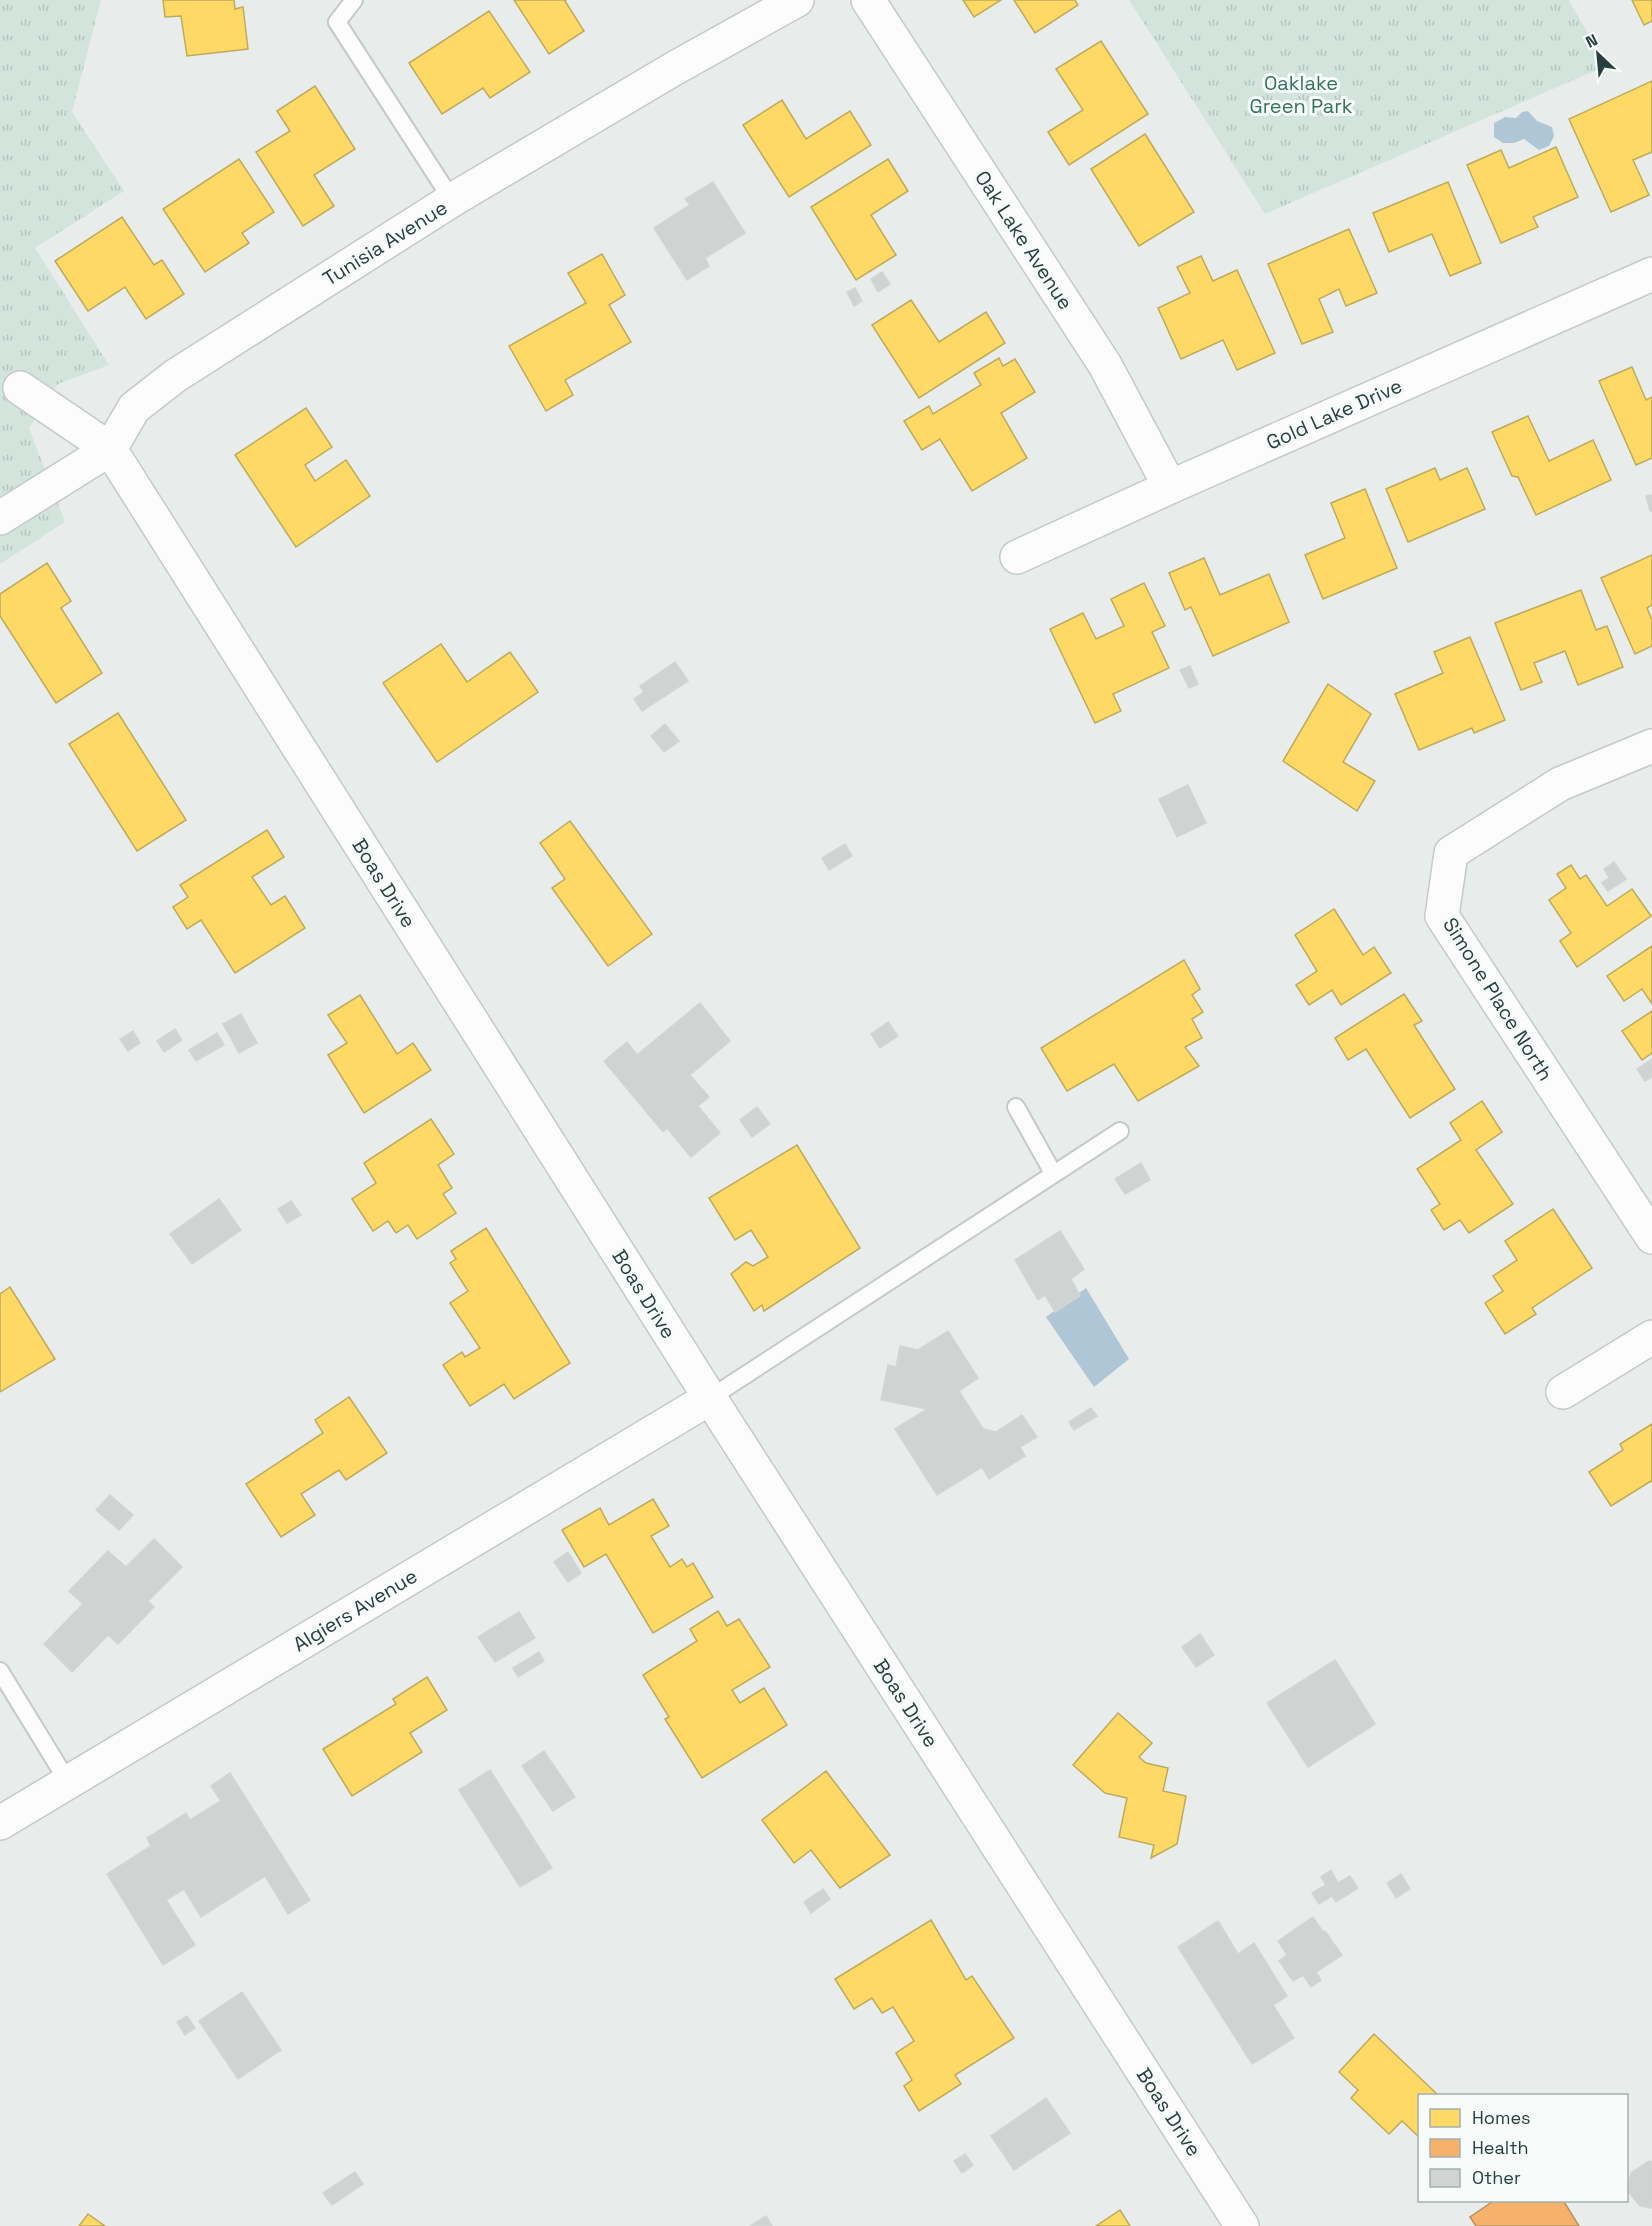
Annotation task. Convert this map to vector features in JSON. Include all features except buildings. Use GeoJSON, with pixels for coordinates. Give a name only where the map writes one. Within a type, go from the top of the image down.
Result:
{"type":"FeatureCollection","features":[{"type":"Feature","properties":{"kind":"street","name":"Tunisia Avenue"},"geometry":{"type":"LineString","coordinates":[[0,518],[110,449],[134,408],[175,376],[452,200],[675,68],[798,0]]}},
{"type":"Feature","properties":{"kind":"street","name":"Oak Lake Avenue"},"geometry":{"type":"LineString","coordinates":[[868,0],[1105,365],[1170,486]]}},
{"type":"Feature","properties":{"kind":"street","name":"Gold Lake Drive"},"geometry":{"type":"LineString","coordinates":[[1017,557],[1170,486],[1652,274]]}},
{"type":"Feature","properties":{"kind":"street","name":"Boas Drive"},"geometry":{"type":"LineString","coordinates":[[21,388],[110,449],[710,1398],[1242,2226]]}},
{"type":"Feature","properties":{"kind":"street","name":"Simone Place North"},"geometry":{"type":"LineString","coordinates":[[1652,746],[1560,784],[1451,853],[1442,916],[1652,1237]]}},
{"type":"Feature","properties":{"kind":"street"},"geometry":{"type":"LineString","coordinates":[[1563,1392],[1652,1337]]}},
{"type":"Feature","properties":{"kind":"street","name":"Algiers Avenue"},"geometry":{"type":"LineString","coordinates":[[0,1823],[710,1398]]}},
{"type":"Feature","properties":{"kind":"lane"},"geometry":{"type":"LineString","coordinates":[[354,0],[337,22],[452,200]]}},
{"type":"Feature","properties":{"kind":"lane"},"geometry":{"type":"LineString","coordinates":[[1016,1107],[1053,1173]]}},
{"type":"Feature","properties":{"kind":"lane"},"geometry":{"type":"LineString","coordinates":[[710,1398],[1120,1131]]}},
{"type":"Feature","properties":{"kind":"lane"},"geometry":{"type":"LineString","coordinates":[[0,1671],[68,1782]]}},
{"type":"Feature","properties":{"kind":"green space"},"geometry":{"type":"Polygon","coordinates":[[[0,0],[101,0],[72,112],[124,191],[35,248],[109,365],[58,384],[29,428],[65,522],[0,564],[0,0]]]}},
{"type":"Feature","properties":{"kind":"green space","name":"Oaklake Green Park"},"geometry":{"type":"Polygon","coordinates":[[[1129,0],[1569,0],[1606,66],[1265,214],[1129,0]]]}},
{"type":"Feature","properties":{"kind":"water"},"geometry":{"type":"Polygon","coordinates":[[[1528,111],[1537,121],[1552,127],[1554,136],[1549,146],[1539,150],[1524,139],[1514,143],[1503,143],[1494,137],[1494,123],[1505,117],[1516,118],[1522,112],[1528,111]]]}},
{"type":"Feature","properties":{"kind":"water"},"geometry":{"type":"Polygon","coordinates":[[[1086,1288],[1129,1359],[1094,1387],[1046,1317],[1086,1288]]]}}]}
